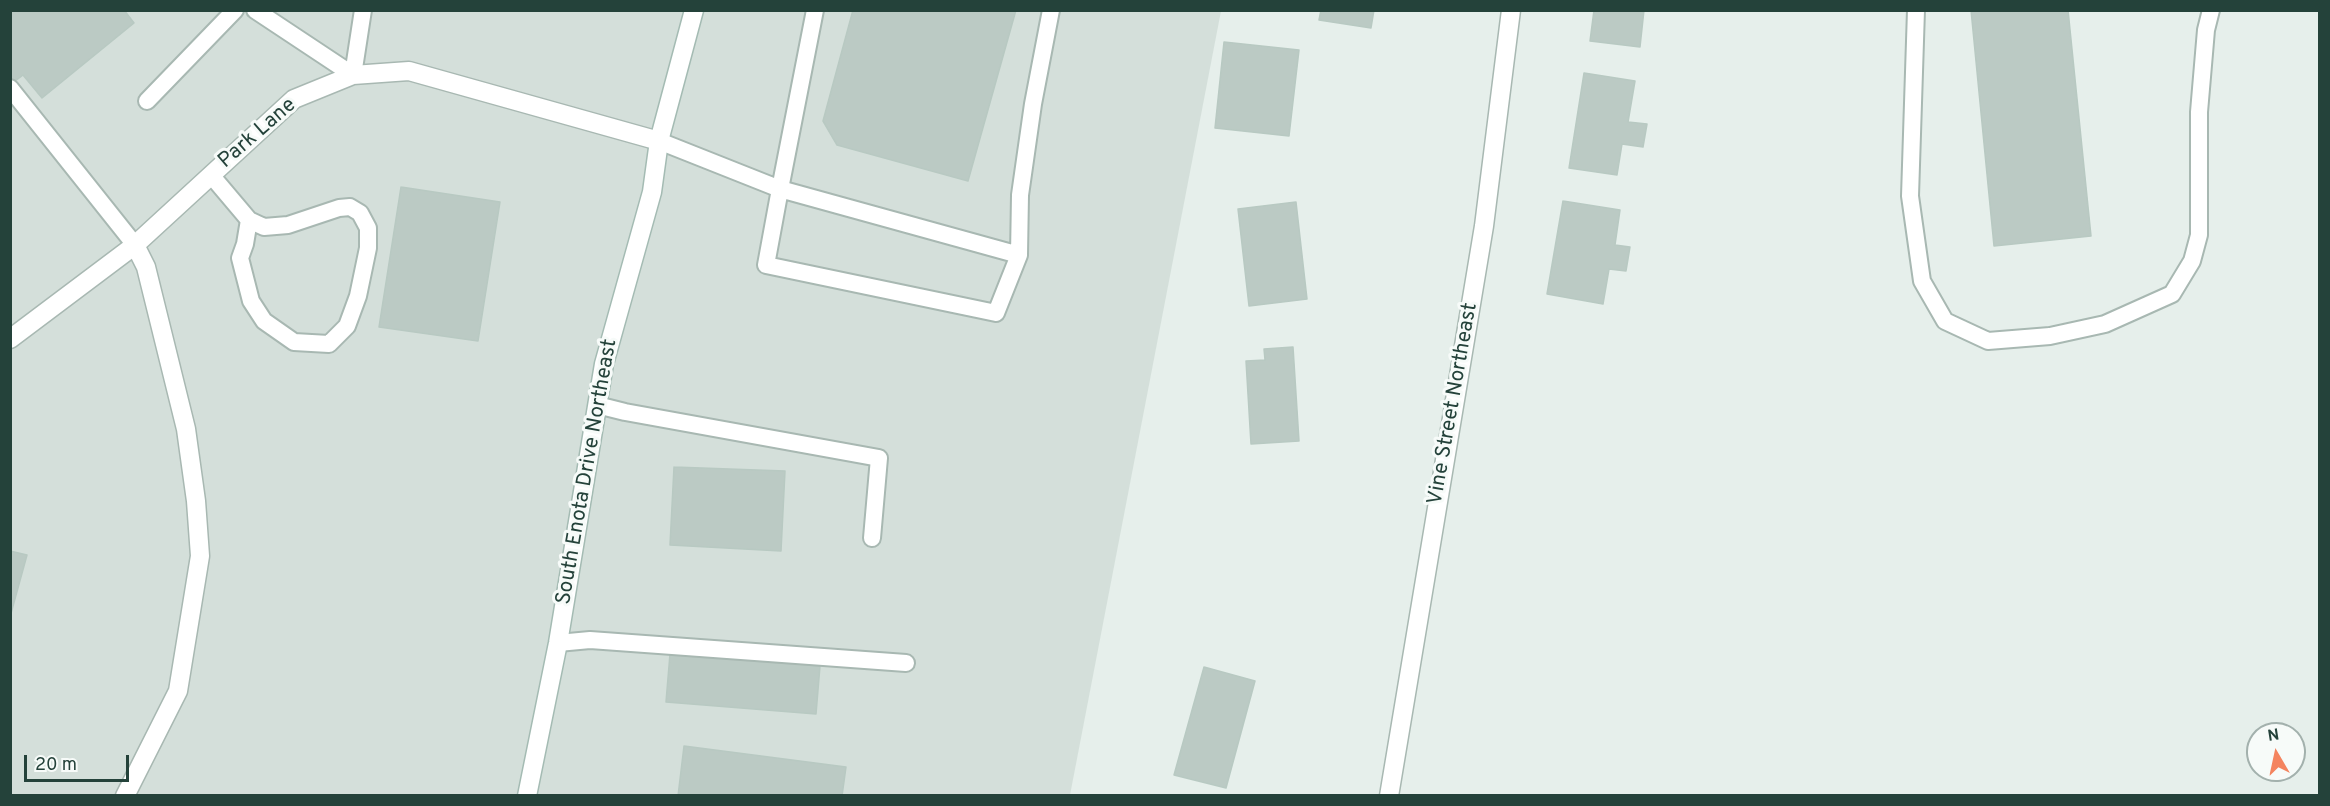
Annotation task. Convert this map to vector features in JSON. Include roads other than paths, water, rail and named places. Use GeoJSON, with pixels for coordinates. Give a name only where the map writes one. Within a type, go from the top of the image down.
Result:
{"type":"FeatureCollection","features":[{"type":"Feature","properties":{"kind":"street","name":"South Enota Drive Northeast"},"geometry":{"type":"LineString","coordinates":[[527,795],[558,642],[604,364],[652,192],[659,141],[694,10]]}},
{"type":"Feature","properties":{"kind":"street","name":"Vine Street Northeast"},"geometry":{"type":"LineString","coordinates":[[1389,795],[1484,226],[1511,10]]}},
{"type":"Feature","properties":{"kind":"street","name":"Park Lane"},"geometry":{"type":"LineString","coordinates":[[10,339],[135,245],[294,99],[353,75],[409,71],[659,141]]}},
{"type":"Feature","properties":{"kind":"street"},"geometry":{"type":"LineString","coordinates":[[125,795],[178,691],[200,556],[196,501],[186,429],[146,267],[135,245]]}},
{"type":"Feature","properties":{"kind":"lane"},"geometry":{"type":"LineString","coordinates":[[147,101],[235,10]]}},
{"type":"Feature","properties":{"kind":"lane"},"geometry":{"type":"LineString","coordinates":[[255,10],[353,75],[363,10]]}},
{"type":"Feature","properties":{"kind":"lane"},"geometry":{"type":"LineString","coordinates":[[815,10],[766,265],[996,313],[1019,255],[1020,195],[1033,104],[1051,10]]}},
{"type":"Feature","properties":{"kind":"lane"},"geometry":{"type":"LineString","coordinates":[[1916,10],[1910,196],[1922,281],[1945,321],[1988,341],[2050,336],[2105,324],[2172,294],[2192,261],[2199,235],[2199,112],[2206,30],[2211,10]]}},
{"type":"Feature","properties":{"kind":"lane"},"geometry":{"type":"LineString","coordinates":[[10,88],[135,245]]}},
{"type":"Feature","properties":{"kind":"lane"},"geometry":{"type":"LineString","coordinates":[[659,141],[780,189],[1019,255]]}},
{"type":"Feature","properties":{"kind":"lane"},"geometry":{"type":"LineString","coordinates":[[211,175],[249,220],[264,227],[288,225],[339,208],[350,207],[360,213],[368,228],[368,248],[358,296],[347,326],[329,344],[294,342],[264,321],[250,301],[240,258],[249,220]]}},
{"type":"Feature","properties":{"kind":"lane"},"geometry":{"type":"LineString","coordinates":[[597,405],[879,458],[872,538]]}},
{"type":"Feature","properties":{"kind":"lane"},"geometry":{"type":"LineString","coordinates":[[558,642],[590,640],[906,663]]}}]}
